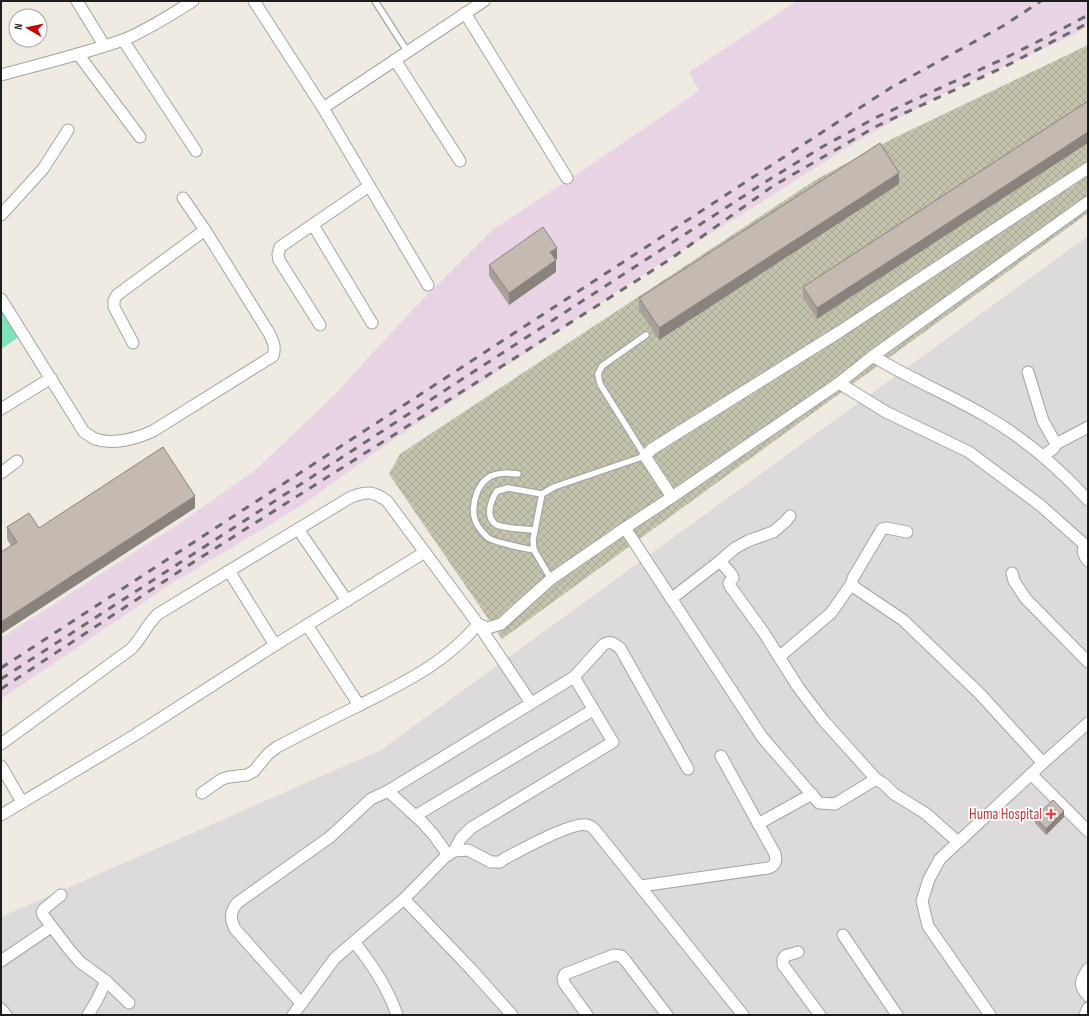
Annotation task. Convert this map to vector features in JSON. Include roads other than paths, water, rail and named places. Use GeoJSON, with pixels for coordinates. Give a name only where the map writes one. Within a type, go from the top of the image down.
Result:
{"type":"FeatureCollection","features":[{"type":"Feature","properties":{"kind":"street"},"geometry":{"type":"LineString","coordinates":[[77,1],[104,45]]}},
{"type":"Feature","properties":{"kind":"street"},"geometry":{"type":"LineString","coordinates":[[1,75],[123,40],[164,20],[193,1]]}},
{"type":"Feature","properties":{"kind":"street"},"geometry":{"type":"LineString","coordinates":[[254,1],[322,108],[428,285]]}},
{"type":"Feature","properties":{"kind":"street"},"geometry":{"type":"LineString","coordinates":[[322,108],[484,1]]}},
{"type":"Feature","properties":{"kind":"street"},"geometry":{"type":"LineString","coordinates":[[465,13],[567,178]]}},
{"type":"Feature","properties":{"kind":"street"},"geometry":{"type":"LineString","coordinates":[[123,40],[196,151]]}},
{"type":"Feature","properties":{"kind":"street"},"geometry":{"type":"LineString","coordinates":[[78,54],[140,137]]}},
{"type":"Feature","properties":{"kind":"street"},"geometry":{"type":"LineString","coordinates":[[395,60],[460,160]]}},
{"type":"Feature","properties":{"kind":"street"},"geometry":{"type":"LineString","coordinates":[[1,215],[43,169],[68,130]]}},
{"type":"Feature","properties":{"kind":"street"},"geometry":{"type":"LineString","coordinates":[[672,497],[645,456],[652,450],[839,332],[1088,168]]}},
{"type":"Feature","properties":{"kind":"street"},"geometry":{"type":"LineString","coordinates":[[320,325],[279,260],[278,254],[280,247],[369,186]]}},
{"type":"Feature","properties":{"kind":"street"},"geometry":{"type":"LineString","coordinates":[[1,299],[84,432],[94,438],[105,441],[125,440],[140,437],[153,431],[273,356],[275,350],[274,342],[269,333],[183,198]]}},
{"type":"Feature","properties":{"kind":"street"},"geometry":{"type":"LineString","coordinates":[[478,624],[488,628],[501,624],[551,579],[839,383],[873,356],[1088,202]]}},
{"type":"Feature","properties":{"kind":"street"},"geometry":{"type":"LineString","coordinates":[[313,225],[372,324]]}},
{"type":"Feature","properties":{"kind":"street"},"geometry":{"type":"LineString","coordinates":[[133,343],[114,307],[114,300],[117,295],[204,230]]}},
{"type":"Feature","properties":{"kind":"street"},"geometry":{"type":"LineString","coordinates":[[873,356],[890,367],[985,415],[1010,431],[1043,456],[1068,478],[1088,500]]}},
{"type":"Feature","properties":{"kind":"street"},"geometry":{"type":"LineString","coordinates":[[1028,372],[1044,421],[1056,444]]}},
{"type":"Feature","properties":{"kind":"street"},"geometry":{"type":"LineString","coordinates":[[1,409],[51,378]]}},
{"type":"Feature","properties":{"kind":"street"},"geometry":{"type":"LineString","coordinates":[[839,383],[886,412],[969,452],[1040,505],[1085,545],[1083,551],[1084,557],[1088,561]]}},
{"type":"Feature","properties":{"kind":"street"},"geometry":{"type":"LineString","coordinates":[[1043,456],[1054,448],[1056,444],[1088,427]]}},
{"type":"Feature","properties":{"kind":"street"},"geometry":{"type":"LineString","coordinates":[[1,472],[17,461]]}},
{"type":"Feature","properties":{"kind":"street"},"geometry":{"type":"LineString","coordinates":[[1,744],[131,649],[158,614],[351,498],[361,494],[370,493],[378,494],[387,501],[478,624],[531,703]]}},
{"type":"Feature","properties":{"kind":"street"},"geometry":{"type":"LineString","coordinates":[[671,599],[735,548],[748,541],[773,532],[790,516]]}},
{"type":"Feature","properties":{"kind":"street"},"geometry":{"type":"LineString","coordinates":[[625,528],[762,737],[819,803],[835,804],[876,779]]}},
{"type":"Feature","properties":{"kind":"street"},"geometry":{"type":"LineString","coordinates":[[780,657],[831,613],[852,583],[853,578],[882,529],[887,528],[907,532]]}},
{"type":"Feature","properties":{"kind":"street"},"geometry":{"type":"LineString","coordinates":[[298,529],[347,601]]}},
{"type":"Feature","properties":{"kind":"street"},"geometry":{"type":"LineString","coordinates":[[1,815],[134,735],[274,645],[425,552]]}},
{"type":"Feature","properties":{"kind":"street"},"geometry":{"type":"LineString","coordinates":[[720,561],[732,576],[730,586],[764,633],[798,687],[823,720],[876,779],[884,784],[894,794],[926,813],[958,842]]}},
{"type":"Feature","properties":{"kind":"street"},"geometry":{"type":"LineString","coordinates":[[229,571],[274,645]]}},
{"type":"Feature","properties":{"kind":"street"},"geometry":{"type":"LineString","coordinates":[[1012,573],[1014,581],[1026,599],[1088,662]]}},
{"type":"Feature","properties":{"kind":"street"},"geometry":{"type":"LineString","coordinates":[[852,583],[854,586],[902,620],[980,694],[1043,763]]}},
{"type":"Feature","properties":{"kind":"street"},"geometry":{"type":"LineString","coordinates":[[202,793],[222,779],[247,775],[254,771],[268,754],[277,747],[422,672],[455,649],[478,624]]}},
{"type":"Feature","properties":{"kind":"street"},"geometry":{"type":"LineString","coordinates":[[307,625],[359,705]]}},
{"type":"Feature","properties":{"kind":"street"},"geometry":{"type":"LineString","coordinates":[[301,1003],[235,929],[231,922],[231,916],[237,903],[330,837],[371,799],[388,791],[574,677],[607,642],[612,642],[620,648],[688,769]]}},
{"type":"Feature","properties":{"kind":"street"},"geometry":{"type":"LineString","coordinates":[[293,1015],[335,958],[404,899],[451,853],[461,838],[471,828],[613,742],[574,677]]}},
{"type":"Feature","properties":{"kind":"street"},"geometry":{"type":"LineString","coordinates":[[415,816],[594,710]]}},
{"type":"Feature","properties":{"kind":"street"},"geometry":{"type":"LineString","coordinates":[[990,1015],[928,926],[922,901],[929,880],[940,859],[1088,723]]}},
{"type":"Feature","properties":{"kind":"street"},"geometry":{"type":"LineString","coordinates":[[640,886],[772,867],[776,863],[776,858],[721,756]]}},
{"type":"Feature","properties":{"kind":"street"},"geometry":{"type":"LineString","coordinates":[[1,766],[22,802]]}},
{"type":"Feature","properties":{"kind":"street"},"geometry":{"type":"LineString","coordinates":[[1031,774],[1088,831]]}},
{"type":"Feature","properties":{"kind":"street"},"geometry":{"type":"LineString","coordinates":[[388,791],[451,853]]}},
{"type":"Feature","properties":{"kind":"street"},"geometry":{"type":"LineString","coordinates":[[758,824],[812,794]]}},
{"type":"Feature","properties":{"kind":"street"},"geometry":{"type":"LineString","coordinates":[[451,853],[468,850],[491,862],[500,862],[565,829],[580,824],[588,825],[595,830],[743,1015]]}},
{"type":"Feature","properties":{"kind":"street"},"geometry":{"type":"LineString","coordinates":[[61,895],[44,909],[42,912],[43,915],[80,962],[106,981],[129,1003]]}},
{"type":"Feature","properties":{"kind":"street"},"geometry":{"type":"LineString","coordinates":[[404,899],[470,968],[512,1015]]}},
{"type":"Feature","properties":{"kind":"street"},"geometry":{"type":"LineString","coordinates":[[1,961],[51,927]]}},
{"type":"Feature","properties":{"kind":"street"},"geometry":{"type":"LineString","coordinates":[[844,935],[897,1015]]}},
{"type":"Feature","properties":{"kind":"street"},"geometry":{"type":"LineString","coordinates":[[354,942],[366,956],[388,992],[396,1015]]}},
{"type":"Feature","properties":{"kind":"street"},"geometry":{"type":"LineString","coordinates":[[798,952],[785,956],[783,959],[783,965],[820,1015]]}},
{"type":"Feature","properties":{"kind":"street"},"geometry":{"type":"LineString","coordinates":[[587,1015],[564,983],[565,974],[614,955],[620,956],[625,960],[667,1015]]}},
{"type":"Feature","properties":{"kind":"street"},"geometry":{"type":"LineString","coordinates":[[1088,969],[1081,982],[1082,988],[1088,996]]}},
{"type":"Feature","properties":{"kind":"street"},"geometry":{"type":"LineString","coordinates":[[88,1015],[106,981]]}},
{"type":"Feature","properties":{"kind":"street"},"geometry":{"type":"LineString","coordinates":[[1085,1015],[1088,1008]]}},
{"type":"Feature","properties":{"kind":"street"},"geometry":{"type":"LineString","coordinates":[[1,1009],[6,1015]]}},
{"type":"Feature","properties":{"kind":"lane"},"geometry":{"type":"LineString","coordinates":[[375,1],[407,51]]}},
{"type":"Feature","properties":{"kind":"lane"},"geometry":{"type":"LineString","coordinates":[[534,530],[498,526],[493,521],[490,515],[491,500],[497,491],[508,488],[542,494],[554,487],[645,456],[600,384],[598,374],[602,366],[646,335]]}},
{"type":"Feature","properties":{"kind":"lane"},"geometry":{"type":"LineString","coordinates":[[518,474],[501,473],[487,479],[479,488],[477,493],[474,517],[478,526],[488,538],[534,550]]}},
{"type":"Feature","properties":{"kind":"lane"},"geometry":{"type":"LineString","coordinates":[[542,494],[534,530],[534,550],[551,579]]}},
{"type":"Feature","properties":{"kind":"railway"},"geometry":{"type":"LineString","coordinates":[[1,668],[892,87],[1003,26],[1041,1]]}},
{"type":"Feature","properties":{"kind":"railway"},"geometry":{"type":"LineString","coordinates":[[1,679],[770,179],[822,147],[875,118],[1003,59],[1088,15]]}},
{"type":"Feature","properties":{"kind":"railway"},"geometry":{"type":"LineString","coordinates":[[1,689],[189,565],[669,260],[773,186],[877,126],[1006,66],[1088,23]]}},
{"type":"Feature","properties":{"kind":"place","name":"Huma Hospital"},"geometry":{"type":"Point","coordinates":[1051,814]}}]}
